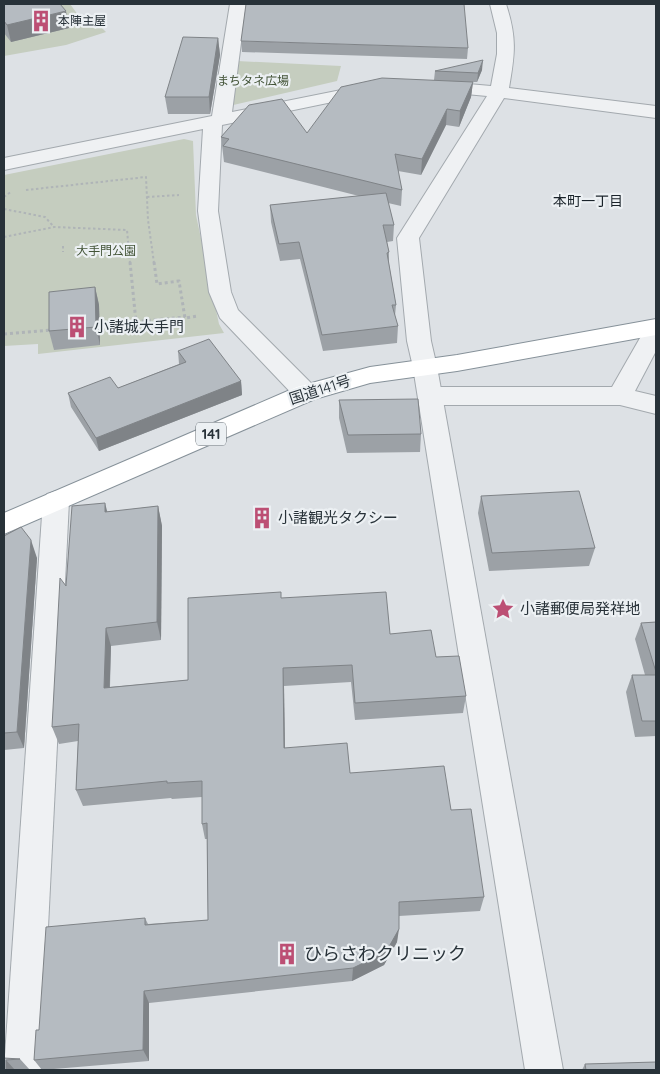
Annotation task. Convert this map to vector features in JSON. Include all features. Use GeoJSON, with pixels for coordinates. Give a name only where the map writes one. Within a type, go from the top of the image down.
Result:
{"type":"FeatureCollection","features":[{"type":"Feature","properties":{"kind":"highway","name":"国道141号"},"geometry":{"type":"LineString","coordinates":[[4,524],[306,393],[370,375],[428,382],[656,328]]}},
{"type":"Feature","properties":{"kind":"street"},"geometry":{"type":"LineString","coordinates":[[238,4],[217,122],[207,202],[220,292],[228,313],[306,393]]}},
{"type":"Feature","properties":{"kind":"street"},"geometry":{"type":"LineString","coordinates":[[498,4],[506,33],[506,54],[499,92],[408,238],[419,341],[428,382],[544,1070]]}},
{"type":"Feature","properties":{"kind":"street"},"geometry":{"type":"LineString","coordinates":[[414,86],[499,92],[656,112]]}},
{"type":"Feature","properties":{"kind":"street"},"geometry":{"type":"LineString","coordinates":[[4,164],[217,122],[333,96],[389,87]]}},
{"type":"Feature","properties":{"kind":"street"},"geometry":{"type":"LineString","coordinates":[[620,396],[656,328]]}},
{"type":"Feature","properties":{"kind":"street"},"geometry":{"type":"LineString","coordinates":[[428,382],[620,396],[656,405]]}},
{"type":"Feature","properties":{"kind":"street"},"geometry":{"type":"LineString","coordinates":[[22,1070],[56,501]]}},
{"type":"Feature","properties":{"kind":"path"},"geometry":{"type":"LineString","coordinates":[[114,174],[115,179]]}},
{"type":"Feature","properties":{"kind":"path"},"geometry":{"type":"LineString","coordinates":[[4,196],[11,191],[146,177],[148,220],[157,284],[179,281],[185,317],[100,325]]}},
{"type":"Feature","properties":{"kind":"path"},"geometry":{"type":"LineString","coordinates":[[4,209],[45,217],[54,228]]}},
{"type":"Feature","properties":{"kind":"path"},"geometry":{"type":"LineString","coordinates":[[4,237],[54,228],[127,230],[136,322]]}},
{"type":"Feature","properties":{"kind":"path"},"geometry":{"type":"LineString","coordinates":[[62,246],[62,252]]}},
{"type":"Feature","properties":{"kind":"path"},"geometry":{"type":"LineString","coordinates":[[4,334],[54,330]]}},
{"type":"Feature","properties":{"kind":"green space"},"geometry":{"type":"Polygon","coordinates":[[[4,4],[70,4],[84,23],[97,23],[106,32],[66,45],[4,56],[4,4]]]}},
{"type":"Feature","properties":{"kind":"green space","name":"まちタネ広場"},"geometry":{"type":"Polygon","coordinates":[[[237,61],[341,66],[337,81],[229,106],[237,61]]]}},
{"type":"Feature","properties":{"kind":"green space","name":"大手門公園"},"geometry":{"type":"Polygon","coordinates":[[[184,139],[193,141],[196,215],[219,324],[224,333],[38,354],[38,344],[4,346],[4,175],[184,139]]]}},
{"type":"Feature","properties":{"kind":"building"},"geometry":{"type":"Polygon","coordinates":[[[4,4],[60,4],[66,11],[7,25],[4,21],[4,4]]]}},
{"type":"Feature","properties":{"kind":"building"},"geometry":{"type":"Polygon","coordinates":[[[246,4],[464,4],[468,48],[241,41],[246,4]]]}},
{"type":"Feature","properties":{"kind":"building"},"geometry":{"type":"Polygon","coordinates":[[[183,37],[218,38],[209,97],[165,97],[183,37]]]}},
{"type":"Feature","properties":{"kind":"building"},"geometry":{"type":"Polygon","coordinates":[[[483,60],[478,73],[435,71],[483,60]]]}},
{"type":"Feature","properties":{"kind":"building"},"geometry":{"type":"Polygon","coordinates":[[[382,78],[473,82],[460,111],[447,109],[422,159],[395,154],[402,190],[223,146],[229,139],[221,137],[249,105],[282,99],[307,133],[341,87],[382,78]]]}},
{"type":"Feature","properties":{"kind":"building"},"geometry":{"type":"Polygon","coordinates":[[[386,193],[394,225],[383,225],[389,252],[387,253],[396,305],[392,305],[398,326],[322,335],[299,242],[279,244],[270,205],[386,193]]]}},
{"type":"Feature","properties":{"kind":"building"},"geometry":{"type":"Polygon","coordinates":[[[95,287],[96,327],[49,331],[49,292],[95,287]]]}},
{"type":"Feature","properties":{"kind":"building"},"geometry":{"type":"Polygon","coordinates":[[[209,339],[241,381],[96,438],[68,393],[110,377],[118,388],[186,362],[178,351],[209,339]]]}},
{"type":"Feature","properties":{"kind":"building"},"geometry":{"type":"Polygon","coordinates":[[[418,399],[421,434],[348,435],[339,400],[418,399]]]}},
{"type":"Feature","properties":{"kind":"building"},"geometry":{"type":"Polygon","coordinates":[[[579,491],[595,548],[492,553],[481,496],[579,491]]]}},
{"type":"Feature","properties":{"kind":"building"},"geometry":{"type":"Polygon","coordinates":[[[105,503],[105,512],[158,506],[157,622],[106,628],[104,688],[188,680],[188,598],[281,592],[281,598],[386,592],[390,634],[431,630],[436,657],[459,656],[466,696],[355,703],[352,665],[283,668],[284,748],[347,743],[350,773],[444,766],[451,810],[471,809],[484,897],[399,902],[399,929],[386,952],[353,968],[144,991],[143,1050],[34,1060],[36,1030],[39,1030],[46,927],[145,918],[145,925],[208,920],[207,823],[202,824],[202,781],[167,783],[167,781],[76,790],[79,724],[52,727],[60,578],[66,586],[72,506],[105,503]]]}},
{"type":"Feature","properties":{"kind":"building"},"geometry":{"type":"Polygon","coordinates":[[[21,527],[31,540],[17,732],[4,733],[4,536],[21,527]]]}},
{"type":"Feature","properties":{"kind":"building"},"geometry":{"type":"Polygon","coordinates":[[[656,622],[656,672],[641,623],[656,622]]]}},
{"type":"Feature","properties":{"kind":"building"},"geometry":{"type":"Polygon","coordinates":[[[632,675],[656,675],[656,721],[642,721],[632,675]]]}},
{"type":"Feature","properties":{"kind":"building"},"geometry":{"type":"Polygon","coordinates":[[[4,1058],[20,1059],[6,1060],[6,1070],[4,1070],[4,1058]]]}},
{"type":"Feature","properties":{"kind":"building"},"geometry":{"type":"Polygon","coordinates":[[[656,1062],[656,1070],[586,1070],[585,1064],[656,1062]]]}},
{"type":"Feature","properties":{"kind":"place","name":"本陣主屋"},"geometry":{"type":"Point","coordinates":[41,21]}},
{"type":"Feature","properties":{"kind":"place","name":"小諸城大手門"},"geometry":{"type":"Point","coordinates":[77,327]}},
{"type":"Feature","properties":{"kind":"place","name":"小諸観光タクシー"},"geometry":{"type":"Point","coordinates":[262,518]}},
{"type":"Feature","properties":{"kind":"place","name":"小諸郵便局発祥地"},"geometry":{"type":"Point","coordinates":[503,609]}},
{"type":"Feature","properties":{"kind":"place","name":"ひらさわクリニック"},"geometry":{"type":"Point","coordinates":[287,954]}},
{"type":"Feature","properties":{"kind":"district","name":"本町一丁目"},"geometry":{"type":"Point","coordinates":[588,201]}}]}
